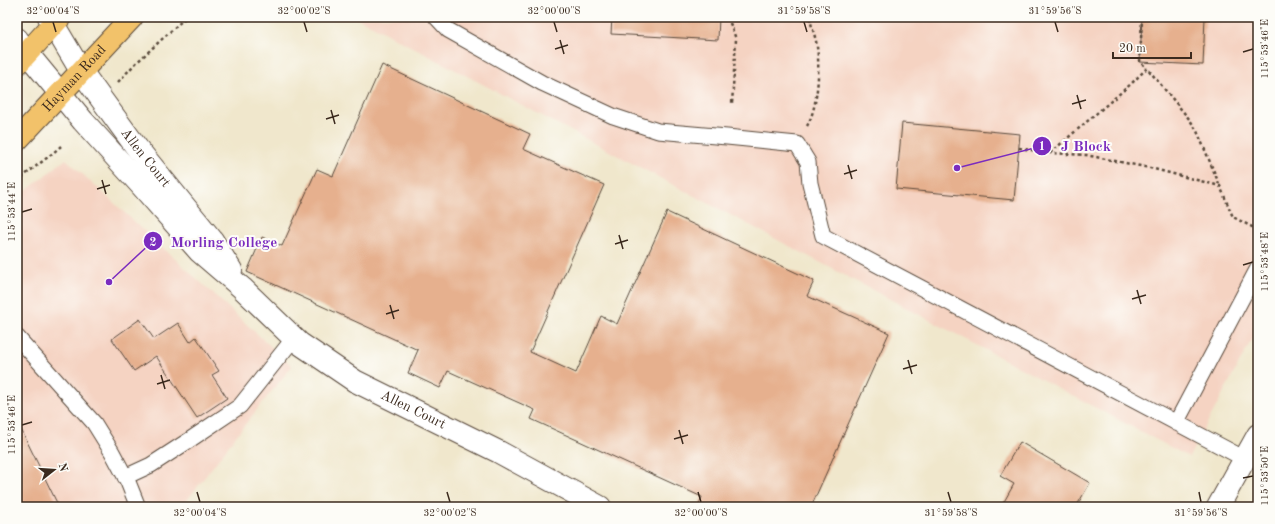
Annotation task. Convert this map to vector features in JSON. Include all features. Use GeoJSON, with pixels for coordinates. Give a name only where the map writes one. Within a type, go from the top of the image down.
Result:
{"type":"FeatureCollection","features":[{"type":"Feature","properties":{"kind":"main road","name":"Hayman Road"},"geometry":{"type":"LineString","coordinates":[[17,140],[132,17]]}},
{"type":"Feature","properties":{"kind":"main road"},"geometry":{"type":"LineString","coordinates":[[20,52],[54,20]]}},
{"type":"Feature","properties":{"kind":"street","name":"Allen Court"},"geometry":{"type":"LineString","coordinates":[[54,20],[81,71],[137,148],[212,240],[242,288]]}},
{"type":"Feature","properties":{"kind":"street","name":"Allen Court"},"geometry":{"type":"LineString","coordinates":[[20,52],[60,94],[200,252],[242,288],[299,343],[356,381],[498,452],[600,507]]}},
{"type":"Feature","properties":{"kind":"street"},"geometry":{"type":"LineString","coordinates":[[1218,507],[1258,435]]}},
{"type":"Feature","properties":{"kind":"lane"},"geometry":{"type":"LineString","coordinates":[[436,17],[448,30],[542,83],[613,116],[658,131],[727,136],[797,144],[808,162],[810,183],[823,236],[1245,459]]}},
{"type":"Feature","properties":{"kind":"lane"},"geometry":{"type":"LineString","coordinates":[[1176,423],[1258,268]]}},
{"type":"Feature","properties":{"kind":"lane"},"geometry":{"type":"LineString","coordinates":[[17,337],[94,424],[112,452],[138,507]]}},
{"type":"Feature","properties":{"kind":"lane"},"geometry":{"type":"LineString","coordinates":[[125,477],[151,465],[188,442],[240,406],[294,338]]}},
{"type":"Feature","properties":{"kind":"path"},"geometry":{"type":"LineString","coordinates":[[117,83],[134,65],[186,17]]}},
{"type":"Feature","properties":{"kind":"path"},"geometry":{"type":"LineString","coordinates":[[730,17],[730,23],[736,39],[732,104]]}},
{"type":"Feature","properties":{"kind":"path"},"geometry":{"type":"LineString","coordinates":[[797,144],[810,121],[817,90],[818,57],[810,17]]}},
{"type":"Feature","properties":{"kind":"path"},"geometry":{"type":"LineString","coordinates":[[1142,17],[1140,62],[1147,68],[1190,120],[1197,131],[1233,216],[1258,230]]}},
{"type":"Feature","properties":{"kind":"path"},"geometry":{"type":"LineString","coordinates":[[1050,153],[1131,84],[1147,68]]}},
{"type":"Feature","properties":{"kind":"path"},"geometry":{"type":"LineString","coordinates":[[17,182],[33,167],[46,159],[60,146]]}},
{"type":"Feature","properties":{"kind":"path"},"geometry":{"type":"LineString","coordinates":[[1019,148],[1050,153],[1086,155],[1150,168],[1220,186]]}},
{"type":"Feature","properties":{"kind":"shaded area"},"geometry":{"type":"Polygon","coordinates":[[[355,17],[1258,17],[1258,328],[1189,457],[355,17]]]}},
{"type":"Feature","properties":{"kind":"shaded area"},"geometry":{"type":"Polygon","coordinates":[[[66,159],[292,366],[182,507],[17,507],[17,198],[66,159]]]}},
{"type":"Feature","properties":{"kind":"building"},"geometry":{"type":"Polygon","coordinates":[[[612,17],[719,17],[718,40],[611,34],[612,17]]]}},
{"type":"Feature","properties":{"kind":"building"},"geometry":{"type":"Polygon","coordinates":[[[1142,17],[1205,17],[1203,65],[1140,62],[1142,17]]]}},
{"type":"Feature","properties":{"kind":"building"},"geometry":{"type":"Polygon","coordinates":[[[382,65],[530,134],[523,149],[604,185],[530,352],[576,373],[601,316],[617,324],[667,212],[814,281],[807,296],[889,333],[811,507],[698,507],[702,497],[531,419],[535,410],[448,371],[440,388],[408,373],[418,350],[247,272],[262,237],[282,246],[317,169],[333,176],[382,65]]]}},
{"type":"Feature","properties":{"kind":"building"},"geometry":{"type":"Polygon","coordinates":[[[902,123],[1020,134],[1014,200],[896,189],[902,123]]]}},
{"type":"Feature","properties":{"kind":"building"},"geometry":{"type":"Polygon","coordinates":[[[140,319],[154,339],[178,323],[190,342],[196,337],[219,371],[212,375],[227,398],[197,418],[156,356],[134,371],[112,339],[140,319]]]}},
{"type":"Feature","properties":{"kind":"building"},"geometry":{"type":"Polygon","coordinates":[[[17,421],[59,507],[17,507],[17,421]]]}},
{"type":"Feature","properties":{"kind":"building"},"geometry":{"type":"Polygon","coordinates":[[[1020,442],[1090,483],[1076,507],[1001,507],[1014,484],[1000,476],[1020,442]]]}},
{"type":"Feature","properties":{"kind":"place","name":"J Block"},"geometry":{"type":"Point","coordinates":[957,168]}},
{"type":"Feature","properties":{"kind":"place","name":"Morling College"},"geometry":{"type":"Point","coordinates":[109,282]}}]}
